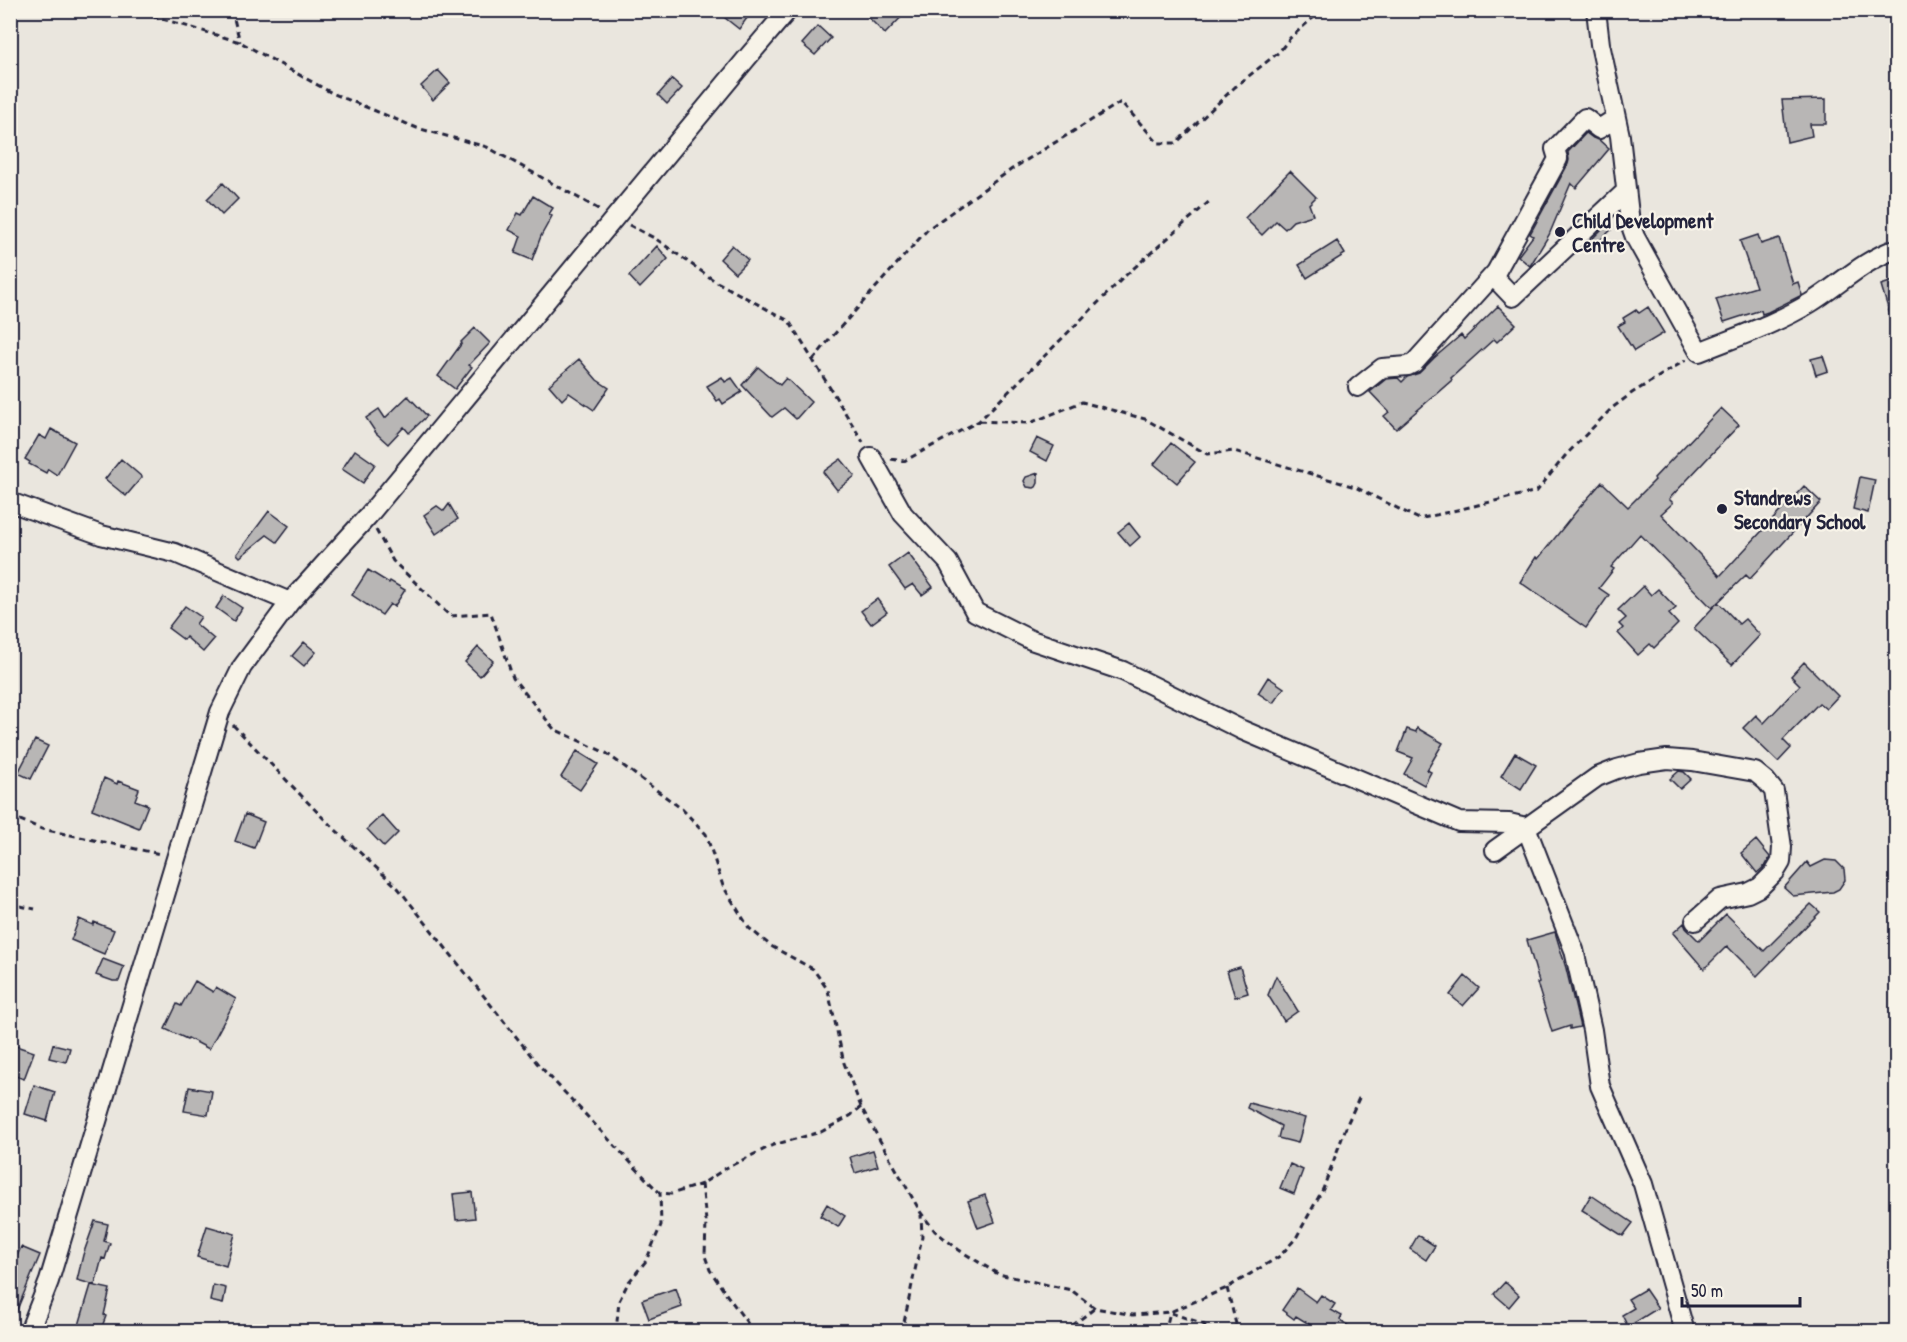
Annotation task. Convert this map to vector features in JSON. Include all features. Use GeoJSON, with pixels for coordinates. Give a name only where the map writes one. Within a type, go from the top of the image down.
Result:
{"type":"FeatureCollection","features":[{"type":"Feature","properties":{"kind":"street"},"geometry":{"type":"LineString","coordinates":[[29,1332],[49,1281],[220,712],[242,667],[290,602],[368,516],[788,10]]}},
{"type":"Feature","properties":{"kind":"street"},"geometry":{"type":"LineString","coordinates":[[1596,10],[1600,44],[1620,136],[1630,223],[1635,237],[1699,352],[1809,304],[1874,259],[1896,249]]}},
{"type":"Feature","properties":{"kind":"street"},"geometry":{"type":"LineString","coordinates":[[1358,387],[1382,368],[1408,366],[1413,363],[1502,264],[1558,159],[1555,149],[1585,118],[1599,129],[1616,118]]}},
{"type":"Feature","properties":{"kind":"street"},"geometry":{"type":"LineString","coordinates":[[1493,276],[1513,297],[1626,191]]}},
{"type":"Feature","properties":{"kind":"street"},"geometry":{"type":"LineString","coordinates":[[872,457],[903,514],[948,562],[975,612],[1031,640],[1123,671],[1242,730],[1459,822],[1509,823],[1526,827]]}},
{"type":"Feature","properties":{"kind":"street"},"geometry":{"type":"LineString","coordinates":[[10,502],[101,535],[175,553],[290,602]]}},
{"type":"Feature","properties":{"kind":"street"},"geometry":{"type":"LineString","coordinates":[[1495,850],[1597,777],[1617,769],[1667,759],[1755,772],[1767,781],[1774,791],[1782,846],[1781,862],[1775,872],[1760,887],[1748,893],[1720,899],[1695,921]]}},
{"type":"Feature","properties":{"kind":"street"},"geometry":{"type":"LineString","coordinates":[[1526,827],[1574,950],[1592,1030],[1600,1086],[1643,1184],[1685,1332]]}},
{"type":"Feature","properties":{"kind":"path"},"geometry":{"type":"LineString","coordinates":[[132,10],[240,42],[332,93],[417,128],[487,147],[614,218],[656,238],[716,281],[789,321],[872,457],[904,461],[979,421],[1126,275],[1211,200]]}},
{"type":"Feature","properties":{"kind":"path"},"geometry":{"type":"LineString","coordinates":[[235,10],[233,15],[240,42]]}},
{"type":"Feature","properties":{"kind":"path"},"geometry":{"type":"LineString","coordinates":[[813,360],[928,229],[1012,169],[1121,102],[1158,143],[1176,143],[1235,87],[1279,52],[1290,38],[1322,10]]}},
{"type":"Feature","properties":{"kind":"path"},"geometry":{"type":"LineString","coordinates":[[979,421],[1030,423],[1082,402],[1145,419],[1207,454],[1234,451],[1355,487],[1419,519],[1537,491],[1565,456],[1612,408],[1699,352]]}},
{"type":"Feature","properties":{"kind":"path"},"geometry":{"type":"LineString","coordinates":[[368,516],[393,561],[450,616],[491,613],[513,678],[554,729],[606,753],[682,809],[706,834],[723,886],[749,928],[771,946],[813,969],[828,990],[844,1063],[861,1107],[921,1213],[935,1231],[958,1250],[998,1274],[1071,1290],[1095,1308],[1133,1315],[1170,1312],[1227,1288],[1280,1256],[1296,1238],[1323,1190],[1360,1096]]}},
{"type":"Feature","properties":{"kind":"path"},"geometry":{"type":"LineString","coordinates":[[220,712],[325,820],[398,888],[537,1063],[660,1193],[671,1194],[702,1184],[726,1168],[773,1145],[821,1132],[850,1116],[861,1107]]}},
{"type":"Feature","properties":{"kind":"path"},"geometry":{"type":"LineString","coordinates":[[10,816],[42,829],[177,857]]}},
{"type":"Feature","properties":{"kind":"path"},"geometry":{"type":"LineString","coordinates":[[10,904],[35,909]]}},
{"type":"Feature","properties":{"kind":"path"},"geometry":{"type":"LineString","coordinates":[[702,1184],[705,1256],[710,1270],[754,1332]]}},
{"type":"Feature","properties":{"kind":"path"},"geometry":{"type":"LineString","coordinates":[[616,1332],[619,1301],[628,1283],[646,1261],[662,1225],[660,1193]]}},
{"type":"Feature","properties":{"kind":"path"},"geometry":{"type":"LineString","coordinates":[[902,1332],[922,1238],[921,1213]]}},
{"type":"Feature","properties":{"kind":"path"},"geometry":{"type":"LineString","coordinates":[[1227,1288],[1238,1332]]}},
{"type":"Feature","properties":{"kind":"path"},"geometry":{"type":"LineString","coordinates":[[1064,1332],[1095,1308]]}},
{"type":"Feature","properties":{"kind":"path"},"geometry":{"type":"LineString","coordinates":[[1165,1332],[1170,1312]]}},
{"type":"Feature","properties":{"kind":"path"},"geometry":{"type":"LineString","coordinates":[[1170,1312],[1201,1323],[1216,1332]]}},
{"type":"Feature","properties":{"kind":"building"},"geometry":{"type":"Polygon","coordinates":[[[715,10],[753,10],[739,29],[715,10]]]}},
{"type":"Feature","properties":{"kind":"building"},"geometry":{"type":"Polygon","coordinates":[[[861,10],[908,10],[885,34],[861,10]]]}},
{"type":"Feature","properties":{"kind":"building"},"geometry":{"type":"Polygon","coordinates":[[[818,26],[831,38],[815,55],[802,44],[818,26]]]}},
{"type":"Feature","properties":{"kind":"building"},"geometry":{"type":"Polygon","coordinates":[[[438,70],[450,83],[433,100],[421,86],[438,70]]]}},
{"type":"Feature","properties":{"kind":"building"},"geometry":{"type":"Polygon","coordinates":[[[672,79],[682,88],[667,104],[658,95],[672,79]]]}},
{"type":"Feature","properties":{"kind":"building"},"geometry":{"type":"Polygon","coordinates":[[[1826,99],[1826,124],[1810,124],[1812,136],[1787,142],[1782,100],[1826,99]]]}},
{"type":"Feature","properties":{"kind":"building"},"geometry":{"type":"Polygon","coordinates":[[[1586,133],[1609,149],[1576,188],[1571,183],[1549,235],[1530,266],[1518,256],[1533,236],[1530,234],[1568,164],[1568,152],[1586,133]]]}},
{"type":"Feature","properties":{"kind":"building"},"geometry":{"type":"Polygon","coordinates":[[[1290,171],[1316,197],[1309,204],[1313,215],[1293,221],[1285,229],[1276,221],[1262,235],[1245,218],[1290,171]]]}},
{"type":"Feature","properties":{"kind":"building"},"geometry":{"type":"Polygon","coordinates":[[[223,183],[238,199],[222,215],[207,199],[223,183]]]}},
{"type":"Feature","properties":{"kind":"building"},"geometry":{"type":"Polygon","coordinates":[[[533,196],[553,208],[549,214],[552,216],[532,260],[515,253],[521,236],[509,230],[518,213],[522,215],[533,196]]]}},
{"type":"Feature","properties":{"kind":"building"},"geometry":{"type":"Polygon","coordinates":[[[1606,225],[1611,230],[1597,243],[1593,238],[1606,225]]]}},
{"type":"Feature","properties":{"kind":"building"},"geometry":{"type":"Polygon","coordinates":[[[1758,235],[1761,244],[1779,238],[1793,284],[1798,282],[1802,295],[1768,312],[1762,314],[1761,310],[1724,322],[1716,299],[1756,287],[1740,241],[1758,235]]]}},
{"type":"Feature","properties":{"kind":"building"},"geometry":{"type":"Polygon","coordinates":[[[1337,241],[1345,254],[1307,278],[1299,265],[1337,241]]]}},
{"type":"Feature","properties":{"kind":"building"},"geometry":{"type":"Polygon","coordinates":[[[732,245],[748,260],[735,273],[720,259],[732,245]]]}},
{"type":"Feature","properties":{"kind":"building"},"geometry":{"type":"Polygon","coordinates":[[[657,246],[668,259],[640,288],[629,276],[657,246]]]}},
{"type":"Feature","properties":{"kind":"building"},"geometry":{"type":"Polygon","coordinates":[[[1896,280],[1896,324],[1893,325],[1881,285],[1896,280]]]}},
{"type":"Feature","properties":{"kind":"building"},"geometry":{"type":"Polygon","coordinates":[[[1498,306],[1516,324],[1497,342],[1494,339],[1396,429],[1384,416],[1389,412],[1370,392],[1386,379],[1398,378],[1402,382],[1407,377],[1419,373],[1461,335],[1464,339],[1498,306]]]}},
{"type":"Feature","properties":{"kind":"building"},"geometry":{"type":"Polygon","coordinates":[[[1648,307],[1664,333],[1634,351],[1618,326],[1625,322],[1623,318],[1636,310],[1639,313],[1648,307]]]}},
{"type":"Feature","properties":{"kind":"building"},"geometry":{"type":"Polygon","coordinates":[[[475,328],[490,343],[469,365],[472,367],[455,389],[438,376],[461,342],[475,328]]]}},
{"type":"Feature","properties":{"kind":"building"},"geometry":{"type":"Polygon","coordinates":[[[1823,356],[1828,371],[1816,375],[1811,359],[1823,356]]]}},
{"type":"Feature","properties":{"kind":"building"},"geometry":{"type":"Polygon","coordinates":[[[579,359],[597,380],[609,388],[594,410],[569,393],[562,400],[549,385],[579,359]]]}},
{"type":"Feature","properties":{"kind":"building"},"geometry":{"type":"Polygon","coordinates":[[[758,367],[780,385],[786,378],[811,402],[796,419],[784,408],[772,417],[742,385],[758,367]]]}},
{"type":"Feature","properties":{"kind":"building"},"geometry":{"type":"Polygon","coordinates":[[[722,377],[725,382],[732,378],[742,392],[723,404],[720,399],[717,401],[707,386],[722,377]]]}},
{"type":"Feature","properties":{"kind":"building"},"geometry":{"type":"Polygon","coordinates":[[[408,396],[427,416],[409,433],[404,427],[388,444],[376,433],[366,418],[379,409],[385,418],[408,396]]]}},
{"type":"Feature","properties":{"kind":"building"},"geometry":{"type":"Polygon","coordinates":[[[1721,408],[1739,425],[1669,499],[1673,503],[1661,514],[1720,576],[1804,486],[1821,502],[1750,579],[1746,575],[1712,608],[1640,534],[1611,567],[1614,569],[1599,588],[1609,595],[1586,628],[1520,582],[1536,557],[1538,559],[1602,482],[1628,507],[1721,408]]]}},
{"type":"Feature","properties":{"kind":"building"},"geometry":{"type":"Polygon","coordinates":[[[51,429],[75,442],[57,475],[48,469],[46,473],[29,464],[30,462],[25,459],[39,435],[46,439],[51,429]]]}},
{"type":"Feature","properties":{"kind":"building"},"geometry":{"type":"Polygon","coordinates":[[[1037,438],[1054,446],[1047,461],[1030,452],[1037,438]]]}},
{"type":"Feature","properties":{"kind":"building"},"geometry":{"type":"Polygon","coordinates":[[[1171,443],[1195,462],[1177,483],[1154,464],[1171,443]]]}},
{"type":"Feature","properties":{"kind":"building"},"geometry":{"type":"Polygon","coordinates":[[[355,450],[375,464],[363,483],[342,469],[355,450]]]}},
{"type":"Feature","properties":{"kind":"building"},"geometry":{"type":"Polygon","coordinates":[[[121,459],[142,477],[126,496],[105,479],[121,459]]]}},
{"type":"Feature","properties":{"kind":"building"},"geometry":{"type":"Polygon","coordinates":[[[841,459],[855,476],[837,490],[823,472],[841,459]]]}},
{"type":"Feature","properties":{"kind":"building"},"geometry":{"type":"Polygon","coordinates":[[[1038,473],[1036,487],[1027,487],[1024,481],[1026,477],[1038,473]]]}},
{"type":"Feature","properties":{"kind":"building"},"geometry":{"type":"Polygon","coordinates":[[[1860,477],[1875,480],[1868,513],[1853,509],[1860,477]]]}},
{"type":"Feature","properties":{"kind":"building"},"geometry":{"type":"Polygon","coordinates":[[[449,504],[458,519],[436,534],[424,515],[437,506],[444,511],[449,504]]]}},
{"type":"Feature","properties":{"kind":"building"},"geometry":{"type":"Polygon","coordinates":[[[269,511],[289,526],[277,542],[267,535],[240,557],[237,554],[269,511]]]}},
{"type":"Feature","properties":{"kind":"building"},"geometry":{"type":"Polygon","coordinates":[[[1129,523],[1140,537],[1130,546],[1118,532],[1129,523]]]}},
{"type":"Feature","properties":{"kind":"building"},"geometry":{"type":"Polygon","coordinates":[[[908,553],[933,587],[922,595],[913,584],[905,589],[889,567],[908,553]]]}},
{"type":"Feature","properties":{"kind":"building"},"geometry":{"type":"Polygon","coordinates":[[[368,570],[405,590],[394,607],[390,604],[382,615],[352,595],[368,570]]]}},
{"type":"Feature","properties":{"kind":"building"},"geometry":{"type":"Polygon","coordinates":[[[1643,586],[1651,595],[1658,589],[1676,608],[1669,614],[1678,624],[1654,648],[1650,644],[1638,655],[1618,633],[1623,628],[1619,624],[1626,618],[1618,610],[1643,586]]]}},
{"type":"Feature","properties":{"kind":"building"},"geometry":{"type":"Polygon","coordinates":[[[224,596],[242,608],[234,621],[216,608],[224,596]]]}},
{"type":"Feature","properties":{"kind":"building"},"geometry":{"type":"Polygon","coordinates":[[[877,599],[887,612],[871,624],[861,611],[877,599]]]}},
{"type":"Feature","properties":{"kind":"building"},"geometry":{"type":"Polygon","coordinates":[[[1718,602],[1739,624],[1745,619],[1760,635],[1732,665],[1694,628],[1718,602]]]}},
{"type":"Feature","properties":{"kind":"building"},"geometry":{"type":"Polygon","coordinates":[[[185,606],[201,617],[196,624],[214,639],[203,652],[186,637],[184,640],[168,628],[185,606]]]}},
{"type":"Feature","properties":{"kind":"building"},"geometry":{"type":"Polygon","coordinates":[[[304,642],[316,652],[304,666],[292,656],[304,642]]]}},
{"type":"Feature","properties":{"kind":"building"},"geometry":{"type":"Polygon","coordinates":[[[478,647],[493,661],[480,676],[465,662],[478,647]]]}},
{"type":"Feature","properties":{"kind":"building"},"geometry":{"type":"Polygon","coordinates":[[[1804,662],[1838,696],[1826,709],[1819,703],[1783,740],[1791,748],[1778,762],[1743,728],[1756,715],[1764,723],[1800,685],[1791,676],[1804,662]]]}},
{"type":"Feature","properties":{"kind":"building"},"geometry":{"type":"Polygon","coordinates":[[[1268,677],[1284,688],[1273,703],[1258,693],[1268,677]]]}},
{"type":"Feature","properties":{"kind":"building"},"geometry":{"type":"Polygon","coordinates":[[[1417,728],[1443,743],[1427,770],[1431,772],[1424,785],[1404,774],[1413,758],[1398,752],[1407,729],[1416,732],[1417,728]]]}},
{"type":"Feature","properties":{"kind":"building"},"geometry":{"type":"Polygon","coordinates":[[[35,740],[48,746],[31,779],[18,773],[35,740]]]}},
{"type":"Feature","properties":{"kind":"building"},"geometry":{"type":"Polygon","coordinates":[[[577,751],[598,764],[580,790],[561,777],[577,751]]]}},
{"type":"Feature","properties":{"kind":"building"},"geometry":{"type":"Polygon","coordinates":[[[1515,753],[1536,765],[1521,789],[1501,776],[1515,753]]]}},
{"type":"Feature","properties":{"kind":"building"},"geometry":{"type":"Polygon","coordinates":[[[1679,771],[1684,772],[1691,779],[1680,789],[1670,779],[1679,771]]]}},
{"type":"Feature","properties":{"kind":"building"},"geometry":{"type":"Polygon","coordinates":[[[104,778],[117,784],[118,781],[139,789],[135,800],[148,805],[139,828],[92,809],[104,778]]]}},
{"type":"Feature","properties":{"kind":"building"},"geometry":{"type":"Polygon","coordinates":[[[245,814],[264,822],[254,848],[235,841],[245,814]]]}},
{"type":"Feature","properties":{"kind":"building"},"geometry":{"type":"Polygon","coordinates":[[[382,815],[398,833],[384,847],[367,829],[382,815]]]}},
{"type":"Feature","properties":{"kind":"building"},"geometry":{"type":"Polygon","coordinates":[[[1756,840],[1770,857],[1766,865],[1757,873],[1741,853],[1756,840]]]}},
{"type":"Feature","properties":{"kind":"building"},"geometry":{"type":"Polygon","coordinates":[[[1825,860],[1836,861],[1844,869],[1845,880],[1839,889],[1833,892],[1793,896],[1784,888],[1807,862],[1811,867],[1825,860]]]}},
{"type":"Feature","properties":{"kind":"building"},"geometry":{"type":"Polygon","coordinates":[[[1811,904],[1820,912],[1757,976],[1727,946],[1704,969],[1673,933],[1684,923],[1699,941],[1726,914],[1764,951],[1811,904]]]}},
{"type":"Feature","properties":{"kind":"building"},"geometry":{"type":"Polygon","coordinates":[[[79,919],[114,930],[104,954],[71,940],[79,919]]]}},
{"type":"Feature","properties":{"kind":"building"},"geometry":{"type":"Polygon","coordinates":[[[1555,932],[1580,1027],[1570,1029],[1570,1026],[1552,1032],[1527,940],[1555,932]]]}},
{"type":"Feature","properties":{"kind":"building"},"geometry":{"type":"Polygon","coordinates":[[[103,959],[124,967],[119,981],[96,975],[103,959]]]}},
{"type":"Feature","properties":{"kind":"building"},"geometry":{"type":"Polygon","coordinates":[[[1240,967],[1248,993],[1235,997],[1227,971],[1240,967]]]}},
{"type":"Feature","properties":{"kind":"building"},"geometry":{"type":"Polygon","coordinates":[[[1276,976],[1298,1011],[1284,1021],[1268,995],[1276,976]]]}},
{"type":"Feature","properties":{"kind":"building"},"geometry":{"type":"Polygon","coordinates":[[[1465,976],[1479,988],[1463,1006],[1450,995],[1465,976]]]}},
{"type":"Feature","properties":{"kind":"building"},"geometry":{"type":"Polygon","coordinates":[[[195,981],[213,992],[216,987],[236,999],[209,1049],[165,1029],[177,1004],[181,1006],[195,981]]]}},
{"type":"Feature","properties":{"kind":"building"},"geometry":{"type":"Polygon","coordinates":[[[10,1044],[34,1052],[24,1079],[10,1074],[10,1044]]]}},
{"type":"Feature","properties":{"kind":"building"},"geometry":{"type":"Polygon","coordinates":[[[53,1044],[70,1048],[66,1062],[49,1058],[53,1044]]]}},
{"type":"Feature","properties":{"kind":"building"},"geometry":{"type":"Polygon","coordinates":[[[34,1085],[55,1092],[47,1121],[25,1114],[34,1085]]]}},
{"type":"Feature","properties":{"kind":"building"},"geometry":{"type":"Polygon","coordinates":[[[189,1087],[212,1091],[208,1115],[184,1111],[189,1087]]]}},
{"type":"Feature","properties":{"kind":"building"},"geometry":{"type":"Polygon","coordinates":[[[1249,1103],[1305,1118],[1298,1143],[1278,1138],[1281,1126],[1247,1108],[1249,1103]]]}},
{"type":"Feature","properties":{"kind":"building"},"geometry":{"type":"Polygon","coordinates":[[[873,1150],[878,1166],[855,1173],[850,1157],[873,1150]]]}},
{"type":"Feature","properties":{"kind":"building"},"geometry":{"type":"Polygon","coordinates":[[[1290,1164],[1303,1170],[1294,1194],[1280,1188],[1290,1164]]]}},
{"type":"Feature","properties":{"kind":"building"},"geometry":{"type":"Polygon","coordinates":[[[472,1192],[475,1218],[456,1220],[453,1194],[472,1192]]]}},
{"type":"Feature","properties":{"kind":"building"},"geometry":{"type":"Polygon","coordinates":[[[985,1195],[995,1222],[978,1228],[968,1201],[985,1195]]]}},
{"type":"Feature","properties":{"kind":"building"},"geometry":{"type":"Polygon","coordinates":[[[1591,1195],[1633,1223],[1623,1236],[1582,1210],[1591,1195]]]}},
{"type":"Feature","properties":{"kind":"building"},"geometry":{"type":"Polygon","coordinates":[[[827,1204],[845,1216],[838,1227],[820,1216],[827,1204]]]}},
{"type":"Feature","properties":{"kind":"building"},"geometry":{"type":"Polygon","coordinates":[[[95,1221],[108,1224],[104,1241],[110,1243],[105,1259],[102,1258],[95,1285],[77,1280],[95,1221]]]}},
{"type":"Feature","properties":{"kind":"building"},"geometry":{"type":"Polygon","coordinates":[[[207,1226],[235,1234],[226,1266],[197,1257],[207,1226]]]}},
{"type":"Feature","properties":{"kind":"building"},"geometry":{"type":"Polygon","coordinates":[[[1418,1235],[1435,1246],[1426,1260],[1410,1249],[1418,1235]]]}},
{"type":"Feature","properties":{"kind":"building"},"geometry":{"type":"Polygon","coordinates":[[[21,1247],[40,1255],[11,1324],[10,1272],[21,1247]]]}},
{"type":"Feature","properties":{"kind":"building"},"geometry":{"type":"Polygon","coordinates":[[[1505,1282],[1519,1295],[1509,1307],[1494,1294],[1505,1282]]]}},
{"type":"Feature","properties":{"kind":"building"},"geometry":{"type":"Polygon","coordinates":[[[91,1285],[110,1289],[104,1315],[106,1316],[100,1332],[77,1332],[91,1285]]]}},
{"type":"Feature","properties":{"kind":"building"},"geometry":{"type":"Polygon","coordinates":[[[213,1285],[226,1288],[223,1304],[210,1301],[213,1285]]]}},
{"type":"Feature","properties":{"kind":"building"},"geometry":{"type":"Polygon","coordinates":[[[676,1288],[682,1307],[649,1319],[642,1300],[676,1288]]]}},
{"type":"Feature","properties":{"kind":"building"},"geometry":{"type":"Polygon","coordinates":[[[1297,1288],[1316,1302],[1321,1295],[1335,1304],[1331,1310],[1342,1316],[1340,1320],[1358,1332],[1322,1332],[1296,1316],[1294,1319],[1282,1310],[1297,1288]]]}},
{"type":"Feature","properties":{"kind":"building"},"geometry":{"type":"Polygon","coordinates":[[[1645,1289],[1658,1308],[1628,1327],[1622,1315],[1634,1308],[1628,1299],[1645,1289]]]}},
{"type":"Feature","properties":{"kind":"place","name":"Child Development Centre"},"geometry":{"type":"Point","coordinates":[1560,232]}},
{"type":"Feature","properties":{"kind":"place","name":"Standrews Secondary School"},"geometry":{"type":"Point","coordinates":[1722,509]}}]}
